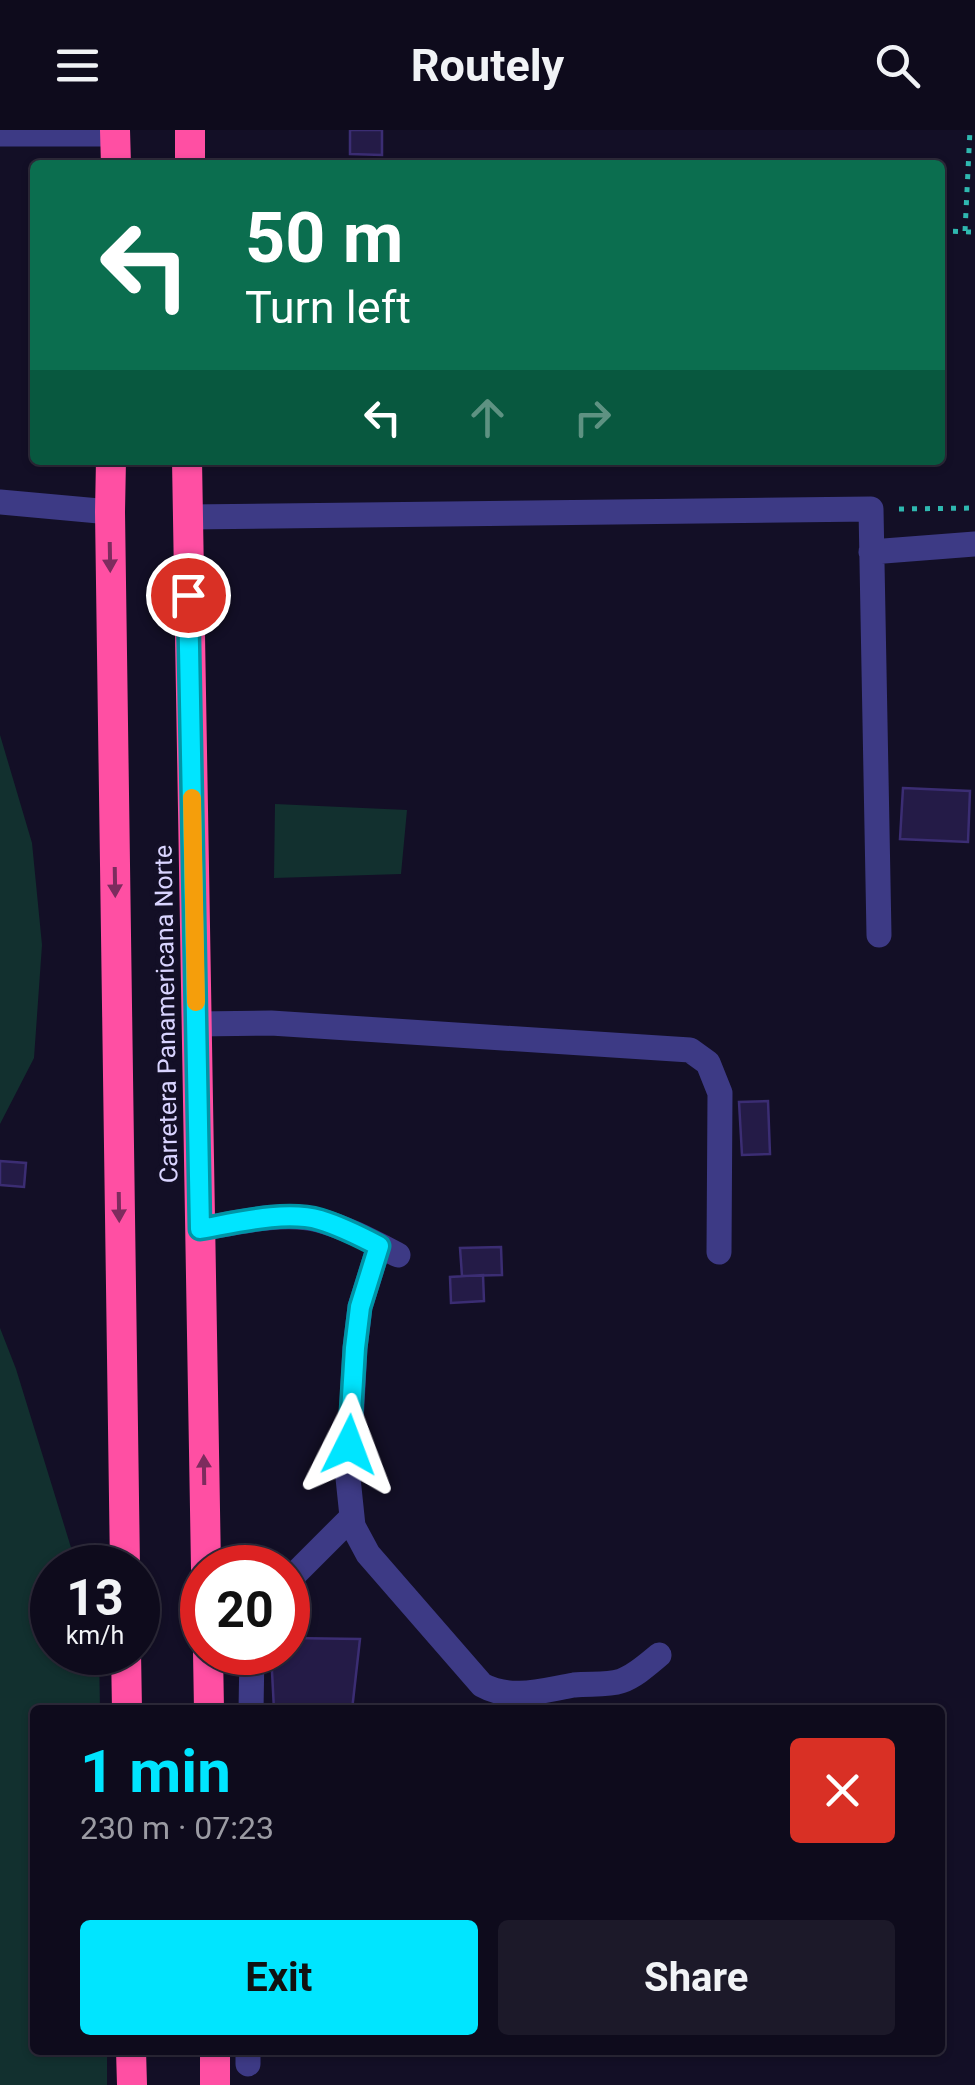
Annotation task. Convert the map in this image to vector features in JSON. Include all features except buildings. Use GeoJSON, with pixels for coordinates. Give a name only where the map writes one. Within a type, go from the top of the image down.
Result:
{"type":"FeatureCollection","features":[{"type":"Feature","properties":{"kind":"highway"},"geometry":{"type":"LineString","coordinates":[[190,130],[190,160]]}},
{"type":"Feature","properties":{"kind":"highway"},"geometry":{"type":"LineString","coordinates":[[115,132],[116,160]]}},
{"type":"Feature","properties":{"kind":"highway","name":"Carretera Panamericana Norte"},"geometry":{"type":"LineString","coordinates":[[111,465],[124,1545]]}},
{"type":"Feature","properties":{"kind":"highway","name":"Carretera Panamericana Norte"},"geometry":{"type":"LineString","coordinates":[[187,465],[206,1545]]}},
{"type":"Feature","properties":{"kind":"highway"},"geometry":{"type":"LineString","coordinates":[[126,1675],[126,1705]]}},
{"type":"Feature","properties":{"kind":"highway"},"geometry":{"type":"LineString","coordinates":[[208,1675],[208,1705]]}},
{"type":"Feature","properties":{"kind":"highway"},"geometry":{"type":"LineString","coordinates":[[132,2055],[132,2085]]}},
{"type":"Feature","properties":{"kind":"highway"},"geometry":{"type":"LineString","coordinates":[[215,2055],[215,2085]]}},
{"type":"Feature","properties":{"kind":"lane"},"geometry":{"type":"LineString","coordinates":[[0,134],[115,132]]}},
{"type":"Feature","properties":{"kind":"lane"},"geometry":{"type":"LineString","coordinates":[[0,502],[110,512]]}},
{"type":"Feature","properties":{"kind":"lane"},"geometry":{"type":"LineString","coordinates":[[187,517],[871,509],[879,936]]}},
{"type":"Feature","properties":{"kind":"lane"},"geometry":{"type":"LineString","coordinates":[[871,552],[975,544]]}},
{"type":"Feature","properties":{"kind":"lane"},"geometry":{"type":"LineString","coordinates":[[196,1024],[271,1023],[690,1050],[708,1063],[720,1093],[719,1252]]}},
{"type":"Feature","properties":{"kind":"lane"},"geometry":{"type":"LineString","coordinates":[[200,1229],[260,1219],[318,1220],[388,1250],[360,1307],[348,1478],[352,1518],[368,1554],[482,1685],[489,1690],[525,1694],[577,1684],[616,1683],[659,1655]]}},
{"type":"Feature","properties":{"kind":"lane"},"geometry":{"type":"LineString","coordinates":[[310,1559],[352,1518]]}},
{"type":"Feature","properties":{"kind":"lane"},"geometry":{"type":"LineString","coordinates":[[250,1705],[251,1675]]}},
{"type":"Feature","properties":{"kind":"path"},"geometry":{"type":"LineString","coordinates":[[966,232],[970,130]]}},
{"type":"Feature","properties":{"kind":"path"},"geometry":{"type":"LineString","coordinates":[[945,231],[975,232]]}},
{"type":"Feature","properties":{"kind":"path"},"geometry":{"type":"LineString","coordinates":[[871,509],[975,508]]}},
{"type":"Feature","properties":{"kind":"green space"},"geometry":{"type":"Polygon","coordinates":[[[0,735],[32,843],[42,945],[34,1058],[0,1124],[0,735]]]}},
{"type":"Feature","properties":{"kind":"green space"},"geometry":{"type":"Polygon","coordinates":[[[275,804],[407,810],[401,874],[274,878],[275,804]]]}},
{"type":"Feature","properties":{"kind":"green space"},"geometry":{"type":"Polygon","coordinates":[[[0,1328],[70,1545],[30,1545],[30,1675],[99,1675],[100,1705],[30,1705],[30,2055],[107,2055],[107,2085],[0,2085],[0,1328]]]}},
{"type":"Feature","properties":{"kind":"slow traffic"},"geometry":{"type":"LineString","coordinates":[[192,798],[196,1002]]}},
{"type":"Feature","properties":{"kind":"route"},"geometry":{"type":"LineString","coordinates":[[188,595],[200,1229],[260,1219],[300,1218],[318,1220],[379,1246],[360,1307],[349,1445]]}}]}
